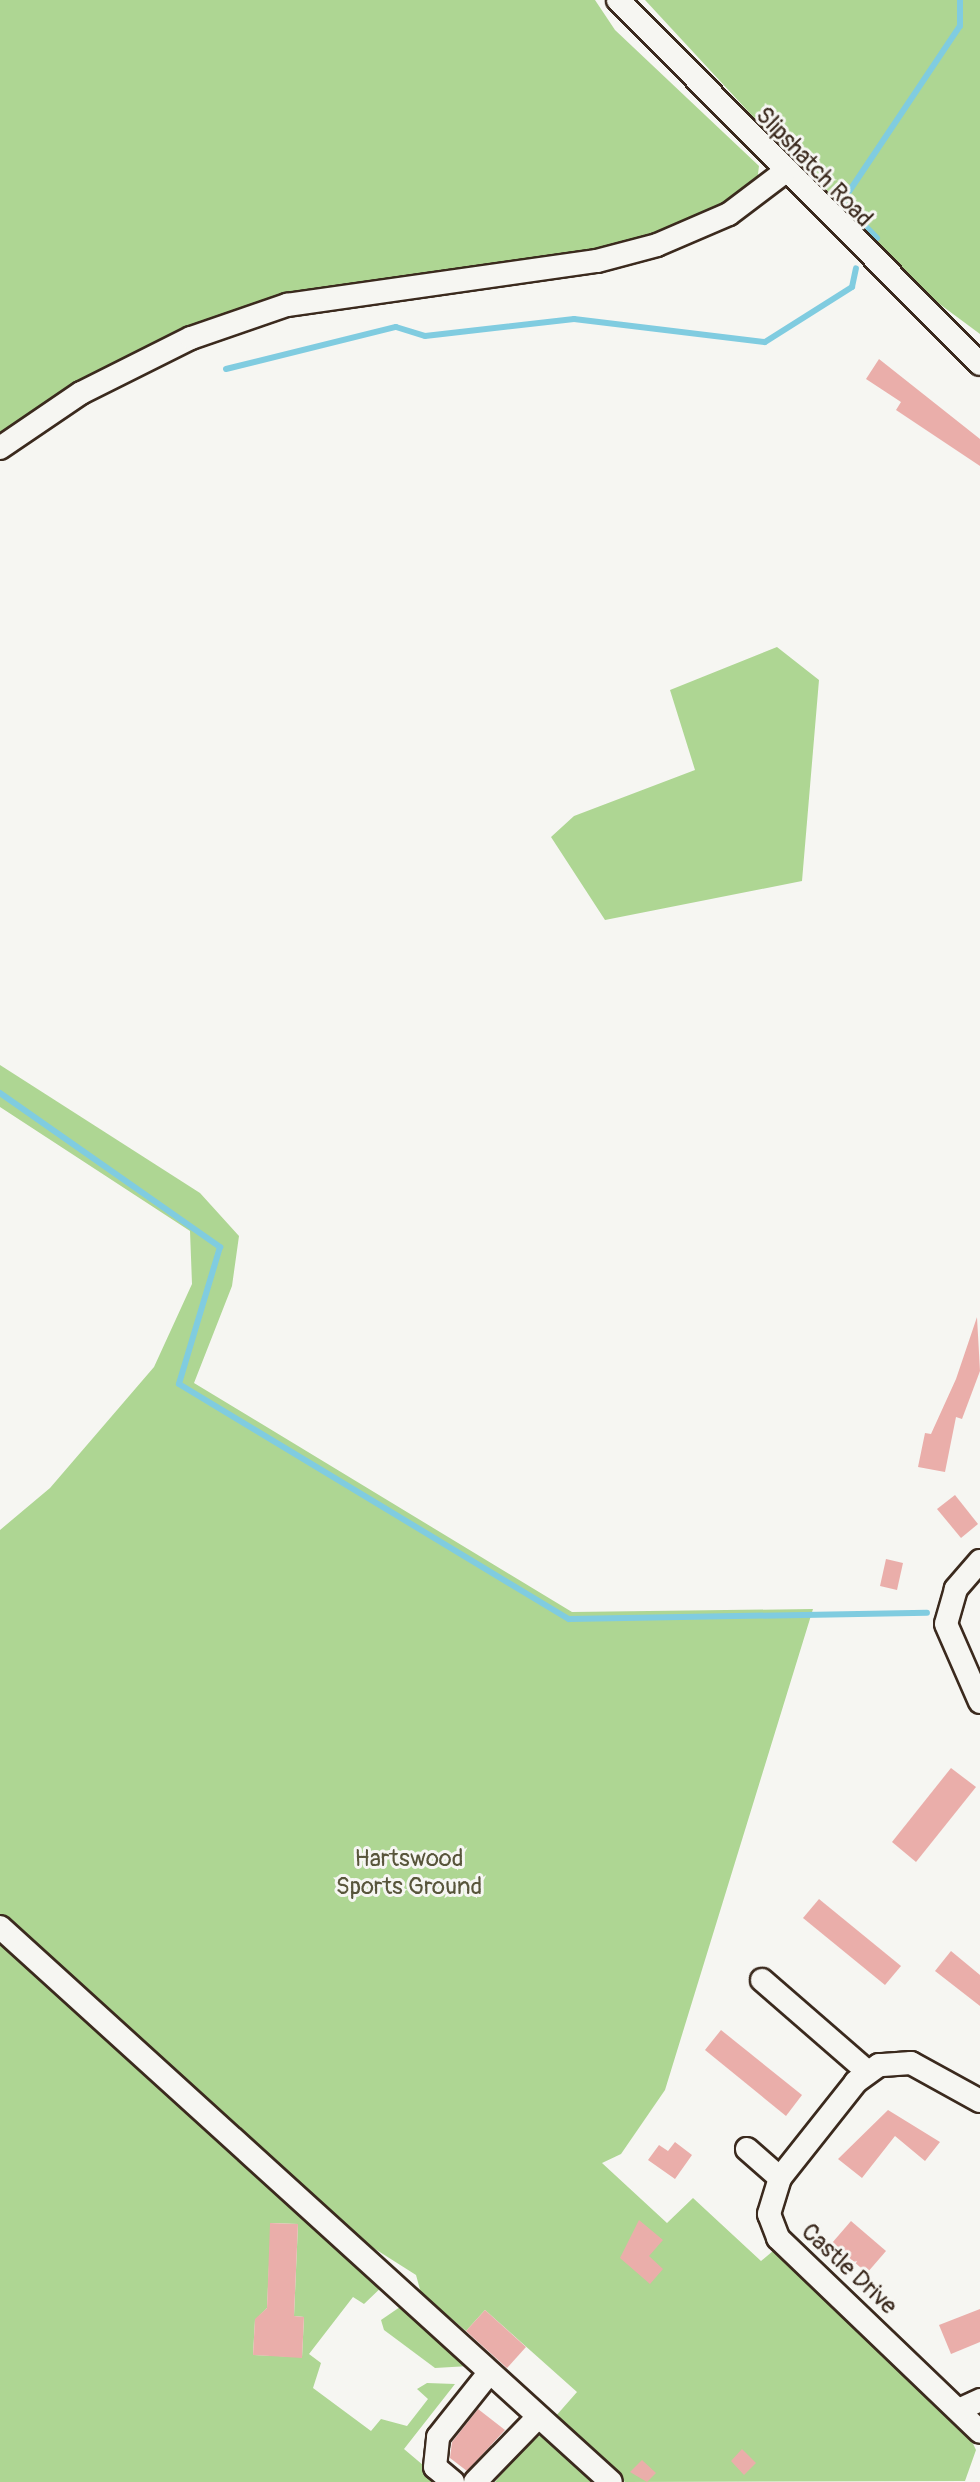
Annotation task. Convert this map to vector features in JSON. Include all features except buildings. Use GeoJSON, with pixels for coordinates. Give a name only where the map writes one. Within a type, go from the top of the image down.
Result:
{"type":"FeatureCollection","features":[{"type":"Feature","properties":{"kind":"street","name":"Slipshatch Road"},"geometry":{"type":"LineString","coordinates":[[618,0],[783,173],[980,364]]}},
{"type":"Feature","properties":{"kind":"street"},"geometry":{"type":"LineString","coordinates":[[0,448],[81,393],[191,338],[287,305],[597,261],[657,245],[729,214],[783,173]]}},
{"type":"Feature","properties":{"kind":"street"},"geometry":{"type":"LineString","coordinates":[[980,1561],[956,1589],[946,1624],[980,1702]]}},
{"type":"Feature","properties":{"kind":"street"},"geometry":{"type":"LineString","coordinates":[[0,1927],[536,2419],[611,2482]]}},
{"type":"Feature","properties":{"kind":"street"},"geometry":{"type":"LineString","coordinates":[[762,1980],[868,2072],[892,2061],[911,2063],[980,2101]]}},
{"type":"Feature","properties":{"kind":"street","name":"Castle Drive"},"geometry":{"type":"LineString","coordinates":[[868,2072],[780,2178],[769,2214],[778,2238],[970,2404],[980,2432]]}},
{"type":"Feature","properties":{"kind":"street"},"geometry":{"type":"LineString","coordinates":[[747,2149],[780,2178]]}},
{"type":"Feature","properties":{"kind":"street"},"geometry":{"type":"LineString","coordinates":[[453,2482],[435,2467],[438,2437],[489,2373]]}},
{"type":"Feature","properties":{"kind":"street"},"geometry":{"type":"LineString","coordinates":[[475,2482],[536,2419]]}},
{"type":"Feature","properties":{"kind":"green space"},"geometry":{"type":"Polygon","coordinates":[[[0,0],[595,0],[615,30],[759,166],[757,182],[738,198],[639,241],[588,255],[296,294],[91,376],[0,436],[0,0]]]}},
{"type":"Feature","properties":{"kind":"green space"},"geometry":{"type":"Polygon","coordinates":[[[645,0],[980,0],[980,334],[922,291],[835,205],[645,0]]]}},
{"type":"Feature","properties":{"kind":"green space"},"geometry":{"type":"Polygon","coordinates":[[[777,647],[819,680],[802,881],[605,920],[551,837],[574,816],[695,770],[670,690],[777,647]]]}},
{"type":"Feature","properties":{"kind":"green space","name":"Hartswood Sports Ground"},"geometry":{"type":"Polygon","coordinates":[[[0,1065],[200,1193],[239,1236],[232,1286],[194,1383],[572,1612],[813,1609],[665,2090],[621,2154],[602,2163],[667,2223],[693,2198],[761,2261],[773,2251],[968,2433],[976,2450],[965,2481],[625,2482],[555,2417],[577,2392],[485,2310],[466,2331],[421,2293],[416,2275],[364,2242],[0,1914],[0,1530],[50,1488],[154,1367],[192,1284],[190,1231],[0,1107],[0,1065]]]}},
{"type":"Feature","properties":{"kind":"green space"},"geometry":{"type":"Polygon","coordinates":[[[0,1937],[344,2245],[345,2259],[361,2261],[387,2282],[364,2304],[353,2297],[309,2354],[321,2363],[313,2388],[371,2431],[381,2419],[407,2426],[428,2399],[417,2389],[427,2383],[455,2384],[404,2449],[443,2482],[0,2482],[0,1937]],[[271,2223],[267,2308],[255,2320],[253,2355],[302,2357],[304,2317],[294,2316],[298,2224],[271,2223]]]}},
{"type":"Feature","properties":{"kind":"green space"},"geometry":{"type":"Polygon","coordinates":[[[400,2307],[421,2314],[469,2366],[435,2368],[384,2330],[381,2320],[400,2307]]]}},
{"type":"Feature","properties":{"kind":"green space"},"geometry":{"type":"Polygon","coordinates":[[[541,2436],[592,2482],[495,2482],[531,2437],[541,2436]]]}},
{"type":"Feature","properties":{"kind":"waterway"},"geometry":{"type":"LineString","coordinates":[[877,238],[842,202],[960,26],[960,0]]}},
{"type":"Feature","properties":{"kind":"waterway"},"geometry":{"type":"LineString","coordinates":[[226,369],[396,327],[425,336],[574,319],[765,342],[852,287],[856,268]]}},
{"type":"Feature","properties":{"kind":"waterway"},"geometry":{"type":"LineString","coordinates":[[0,1093],[220,1247],[179,1384],[569,1619],[927,1613]]}}]}
